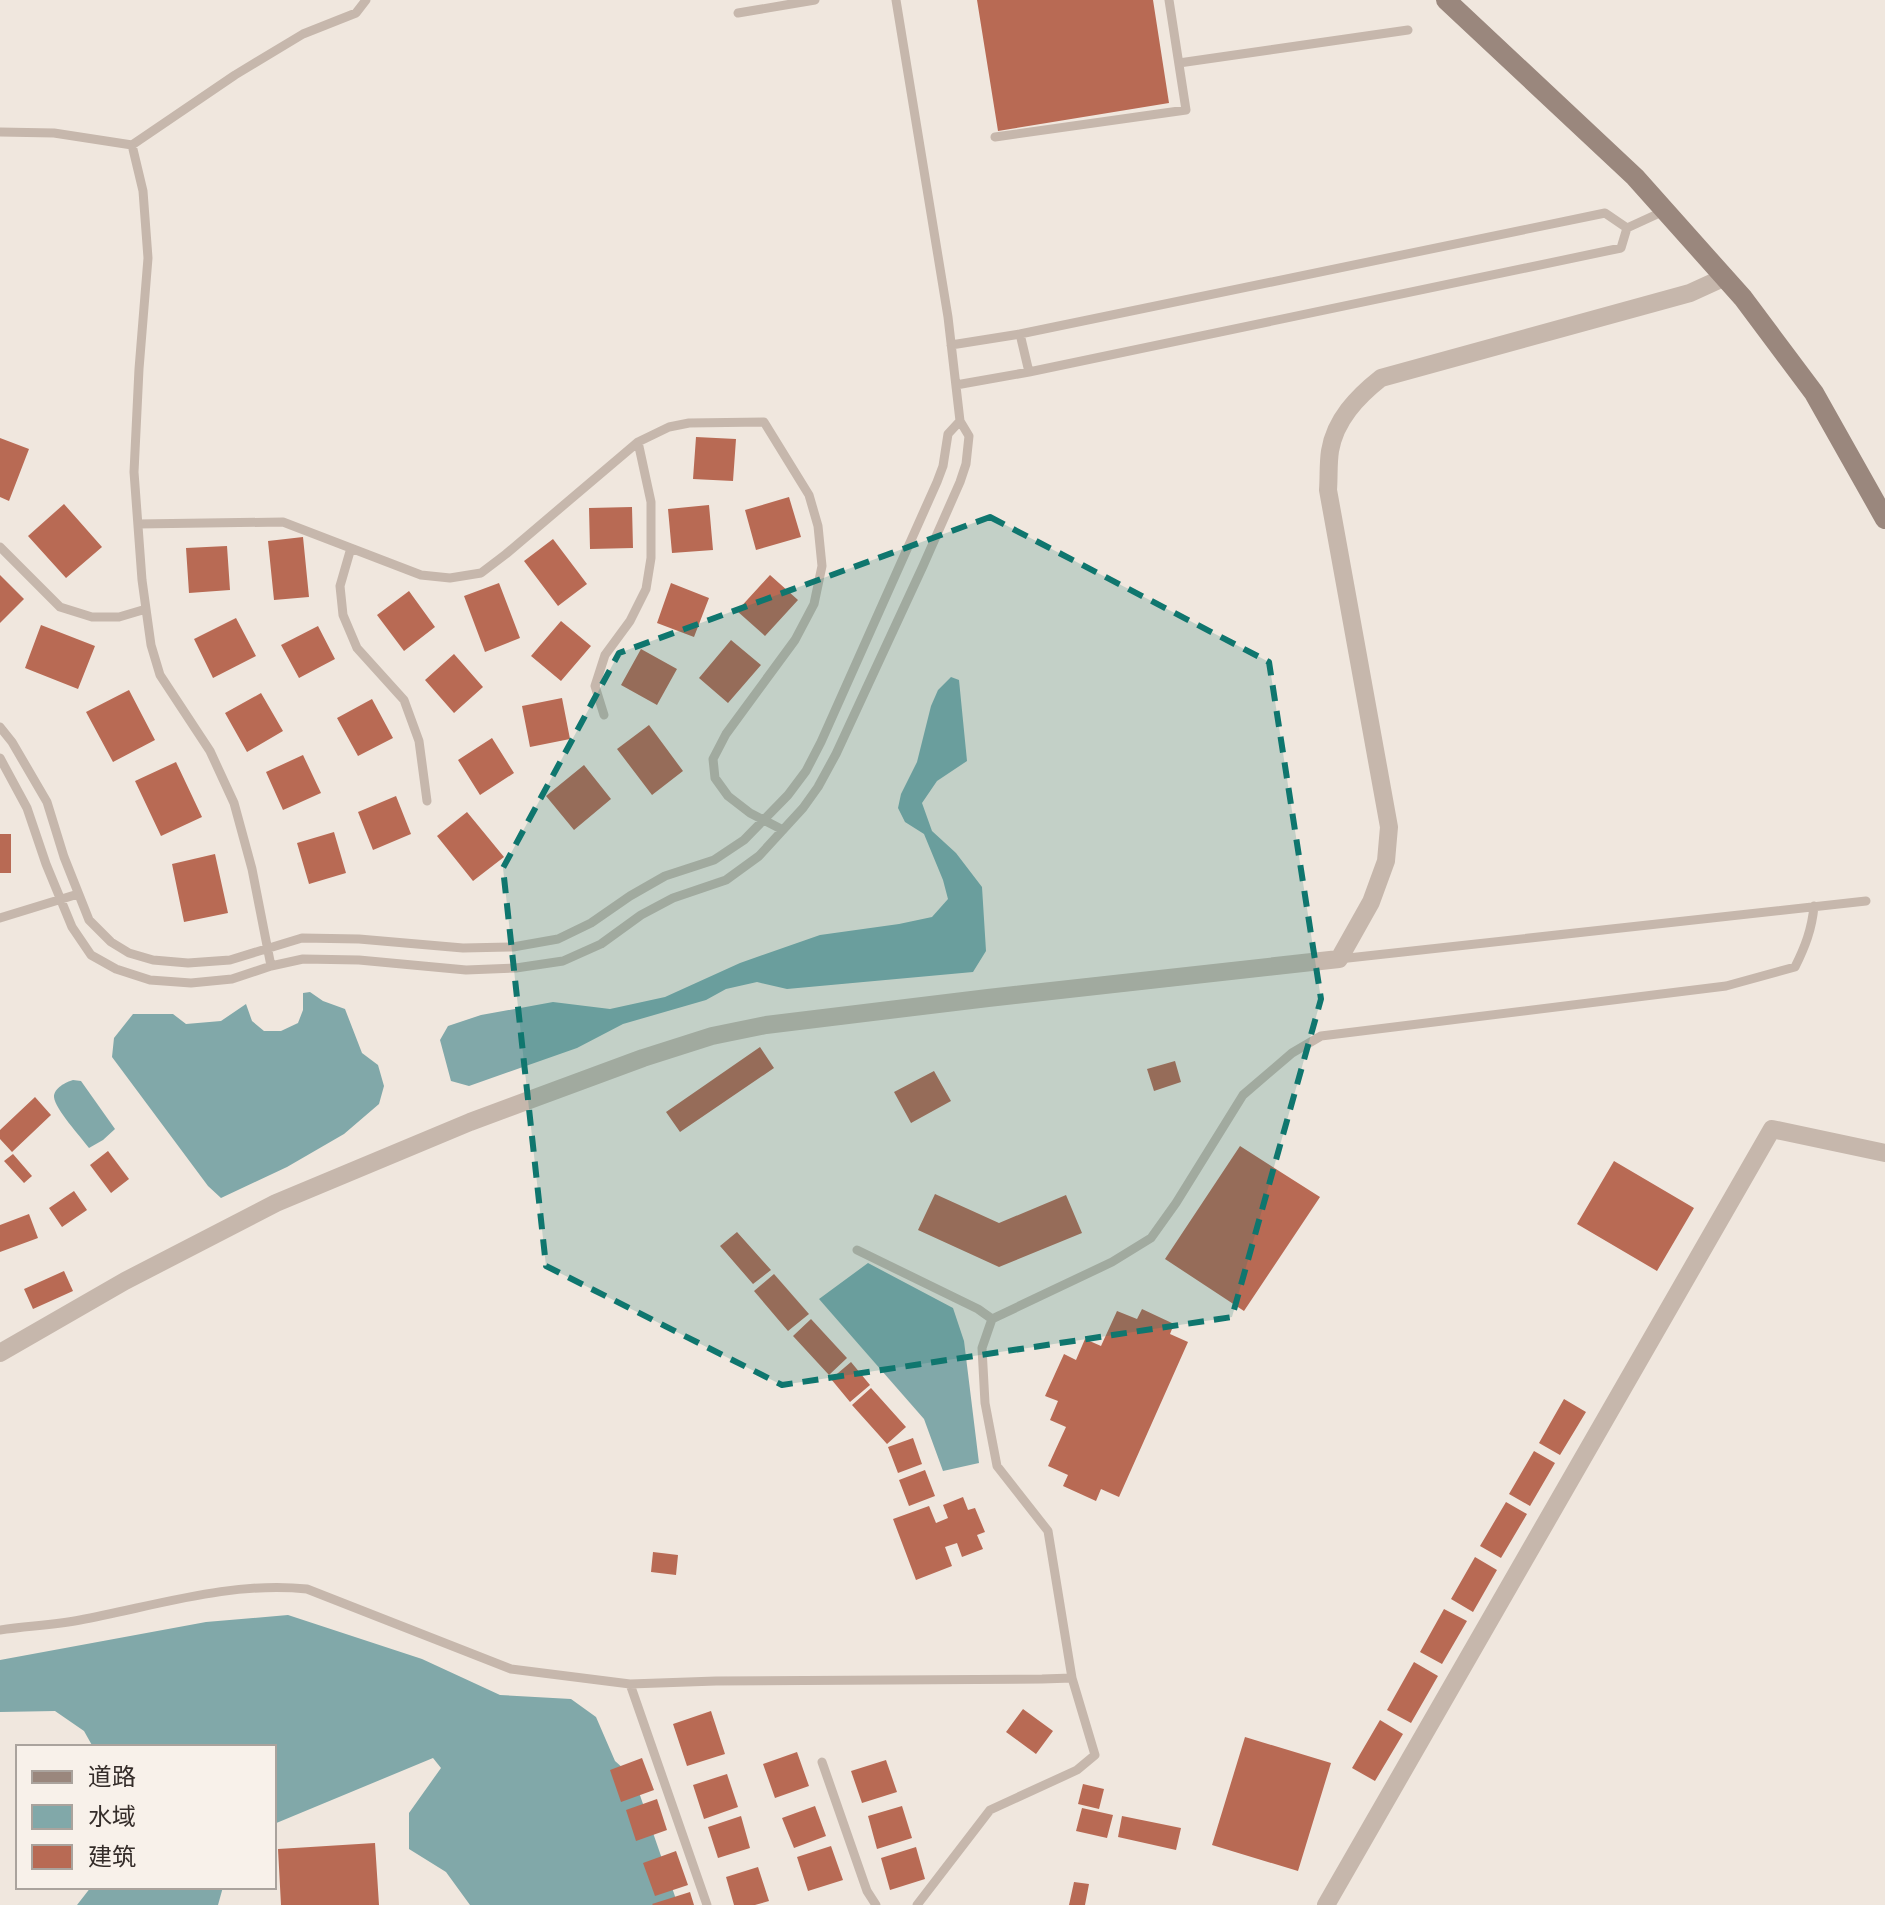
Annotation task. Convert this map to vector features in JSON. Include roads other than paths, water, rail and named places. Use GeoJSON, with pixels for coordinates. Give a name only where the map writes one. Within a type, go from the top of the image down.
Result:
{"type":"FeatureCollection","features":[{"type":"Feature","properties":{"kind":"main road"},"geometry":{"type":"LineString","coordinates":[[1446,0],[1635,177],[1743,298],[1814,393],[1885,519]]}},
{"type":"Feature","properties":{"kind":"street"},"geometry":{"type":"LineString","coordinates":[[0,1353],[125,1281],[276,1203],[470,1122],[712,1036],[766,1025],[1339,959],[1371,902],[1386,861],[1389,827],[1328,490],[1330,451],[1337,426],[1362,393],[1381,378],[1690,293],[1725,277]]}},
{"type":"Feature","properties":{"kind":"street"},"geometry":{"type":"LineString","coordinates":[[1326,1905],[1772,1129],[1885,1153]]}},
{"type":"Feature","properties":{"kind":"lane"},"geometry":{"type":"LineString","coordinates":[[0,132],[54,133],[132,145],[235,75],[303,34],[356,13],[366,0]]}},
{"type":"Feature","properties":{"kind":"lane"},"geometry":{"type":"LineString","coordinates":[[738,13],[815,0]]}},
{"type":"Feature","properties":{"kind":"lane"},"geometry":{"type":"LineString","coordinates":[[0,758],[27,808],[72,927],[91,955],[116,969],[150,980],[191,983],[232,979],[303,959],[359,960],[466,970],[516,968],[563,961],[601,944],[641,915],[673,898],[726,880],[759,856],[803,808],[836,754],[966,464],[969,436],[960,421],[951,345],[896,0]]}},
{"type":"Feature","properties":{"kind":"lane"},"geometry":{"type":"LineString","coordinates":[[995,137],[1186,110],[1169,0]]}},
{"type":"Feature","properties":{"kind":"lane"},"geometry":{"type":"LineString","coordinates":[[1179,63],[1408,30]]}},
{"type":"Feature","properties":{"kind":"lane"},"geometry":{"type":"LineString","coordinates":[[132,145],[143,191],[148,258],[134,472],[151,645],[160,675],[210,751],[234,803],[252,869],[271,966]]}},
{"type":"Feature","properties":{"kind":"lane"},"geometry":{"type":"LineString","coordinates":[[956,385],[1621,248],[1627,228],[1666,211]]}},
{"type":"Feature","properties":{"kind":"lane"},"geometry":{"type":"LineString","coordinates":[[951,345],[1020,334],[1605,213],[1627,228]]}},
{"type":"Feature","properties":{"kind":"lane"},"geometry":{"type":"LineString","coordinates":[[1020,334],[1029,372]]}},
{"type":"Feature","properties":{"kind":"lane"},"geometry":{"type":"LineString","coordinates":[[0,727],[47,802],[64,857],[89,920],[111,942],[129,953],[153,960],[188,963],[230,960],[302,938],[359,939],[463,948],[513,947],[558,939],[591,923],[665,876],[714,860],[744,840],[788,795],[806,771],[821,742],[937,482],[948,434],[960,421]]}},
{"type":"Feature","properties":{"kind":"lane"},"geometry":{"type":"LineString","coordinates":[[138,524],[283,522],[421,575],[450,578],[481,573],[638,442],[669,427],[689,423],[764,422],[809,495],[818,526],[822,566],[814,604],[795,640],[726,734],[713,759],[715,778],[728,796],[750,813],[783,830]]}},
{"type":"Feature","properties":{"kind":"lane"},"geometry":{"type":"LineString","coordinates":[[604,715],[595,686],[605,655],[630,621],[646,589],[651,558],[651,502],[638,442]]}},
{"type":"Feature","properties":{"kind":"lane"},"geometry":{"type":"LineString","coordinates":[[0,547],[60,607],[92,617],[119,617],[146,609]]}},
{"type":"Feature","properties":{"kind":"lane"},"geometry":{"type":"LineString","coordinates":[[351,548],[340,586],[343,615],[357,648],[404,700],[419,741],[427,801]]}},
{"type":"Feature","properties":{"kind":"lane"},"geometry":{"type":"LineString","coordinates":[[0,918],[78,894]]}},
{"type":"Feature","properties":{"kind":"lane"},"geometry":{"type":"LineString","coordinates":[[1339,959],[1866,901]]}},
{"type":"Feature","properties":{"kind":"lane"},"geometry":{"type":"LineString","coordinates":[[917,1905],[990,1810],[1077,1770],[1095,1755],[1072,1678],[1048,1531],[997,1466],[985,1403],[982,1348],[992,1319],[1112,1262],[1151,1238],[1243,1095],[1292,1053],[1321,1036],[1726,986],[1795,967],[1813,924],[1814,906]]}},
{"type":"Feature","properties":{"kind":"lane"},"geometry":{"type":"LineString","coordinates":[[857,1250],[978,1309],[992,1319]]}},
{"type":"Feature","properties":{"kind":"lane"},"geometry":{"type":"LineString","coordinates":[[0,1630],[79,1620],[171,1599],[278,1586],[307,1589],[511,1669],[630,1684],[1072,1678]]}},
{"type":"Feature","properties":{"kind":"lane"},"geometry":{"type":"LineString","coordinates":[[630,1684],[707,1905]]}},
{"type":"Feature","properties":{"kind":"lane"},"geometry":{"type":"LineString","coordinates":[[822,1762],[867,1891],[876,1905]]}},
{"type":"Feature","properties":{"kind":"water"},"geometry":{"type":"Polygon","coordinates":[[[951,677],[959,680],[967,761],[937,781],[922,803],[932,831],[956,853],[982,887],[986,951],[973,972],[787,989],[757,982],[726,989],[706,1000],[623,1024],[577,1048],[469,1086],[451,1081],[440,1040],[448,1026],[481,1015],[553,1002],[610,1009],[665,997],[740,963],[820,935],[932,917],[948,899],[943,880],[924,834],[905,822],[898,808],[901,794],[917,762],[931,706],[938,690],[951,677]]]}},
{"type":"Feature","properties":{"kind":"water"},"geometry":{"type":"Polygon","coordinates":[[[310,992],[323,1001],[345,1009],[362,1053],[378,1065],[384,1086],[379,1104],[344,1134],[287,1167],[221,1198],[208,1186],[112,1057],[114,1038],[133,1014],[173,1014],[186,1024],[221,1021],[246,1004],[252,1021],[264,1031],[281,1031],[298,1023],[303,1010],[303,993],[310,992]]]}},
{"type":"Feature","properties":{"kind":"water"},"geometry":{"type":"Polygon","coordinates":[[[73,1080],[81,1081],[115,1129],[89,1148],[55,1102],[58,1088],[73,1080]]]}},
{"type":"Feature","properties":{"kind":"water"},"geometry":{"type":"Polygon","coordinates":[[[868,1263],[953,1308],[964,1341],[979,1463],[943,1471],[924,1419],[819,1299],[868,1263]]]}},
{"type":"Feature","properties":{"kind":"water"},"geometry":{"type":"Polygon","coordinates":[[[288,1615],[422,1659],[500,1695],[571,1699],[596,1717],[615,1761],[634,1778],[678,1905],[470,1905],[446,1872],[409,1849],[409,1813],[441,1768],[433,1758],[276,1823],[276,1745],[92,1745],[84,1731],[55,1711],[0,1712],[0,1660],[206,1622],[288,1615]]]}},
{"type":"Feature","properties":{"kind":"water"},"geometry":{"type":"Polygon","coordinates":[[[89,1889],[222,1889],[218,1905],[77,1905],[89,1889]]]}}]}
